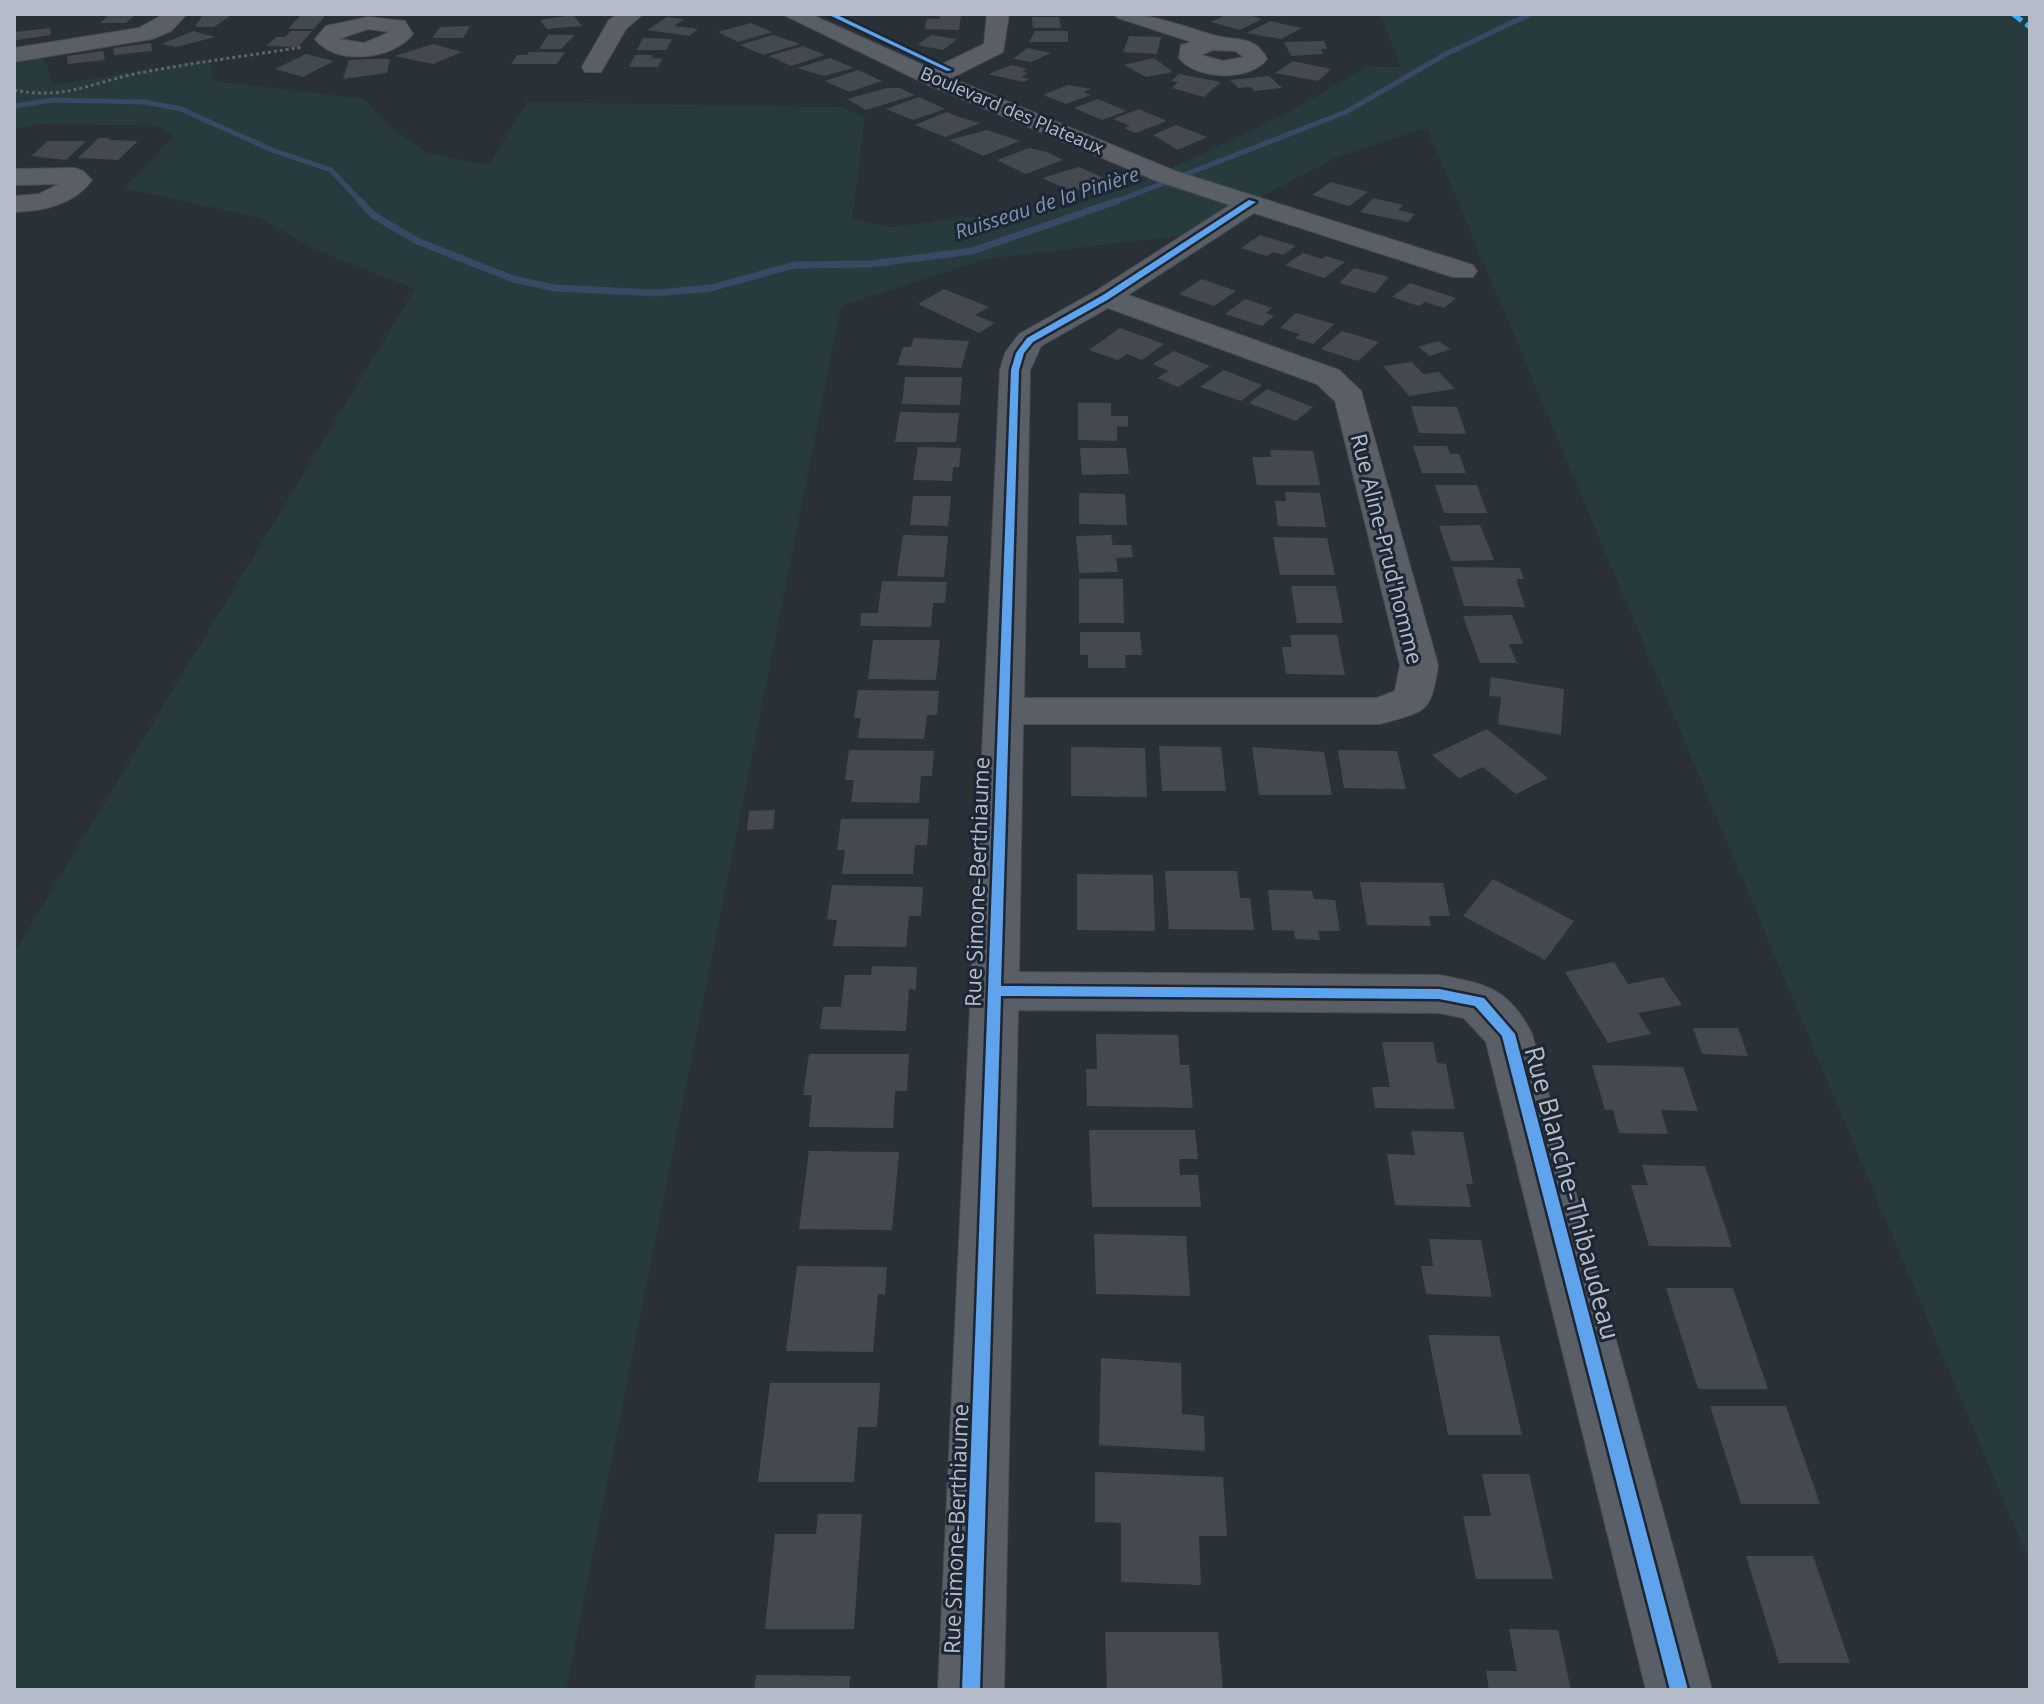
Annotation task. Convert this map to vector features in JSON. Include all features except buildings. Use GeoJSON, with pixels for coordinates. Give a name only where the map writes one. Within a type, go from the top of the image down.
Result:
{"type":"FeatureCollection","features":[{"type":"Feature","properties":{"kind":"street"},"geometry":{"type":"LineString","coordinates":[[14,55],[144,34],[163,26],[176,14]]}},
{"type":"Feature","properties":{"kind":"street","name":"Boulevard des Plateaux"},"geometry":{"type":"LineString","coordinates":[[793,14],[932,78],[1166,176],[1463,271]]}},
{"type":"Feature","properties":{"kind":"street"},"geometry":{"type":"LineString","coordinates":[[932,78],[995,47],[998,14]]}},
{"type":"Feature","properties":{"kind":"street"},"geometry":{"type":"LineString","coordinates":[[1125,14],[1180,29],[1212,43]]}},
{"type":"Feature","properties":{"kind":"street"},"geometry":{"type":"LineString","coordinates":[[593,67],[626,15]]}},
{"type":"Feature","properties":{"kind":"street"},"geometry":{"type":"LineString","coordinates":[[360,19],[390,24],[402,30],[402,34],[391,42],[369,48],[344,48],[328,43],[328,35],[360,19]]}},
{"type":"Feature","properties":{"kind":"street"},"geometry":{"type":"LineString","coordinates":[[14,177],[74,176],[79,180],[61,197],[42,204],[14,204]]}},
{"type":"Feature","properties":{"kind":"street","name":"Rue Simone-Berthiaume"},"geometry":{"type":"LineString","coordinates":[[971,1690],[1015,370],[1020,353],[1030,340],[1106,297],[1252,202]]}},
{"type":"Feature","properties":{"kind":"street","name":"Rue Aline-Prud'homme"},"geometry":{"type":"LineString","coordinates":[[1003,711],[1380,711],[1413,699],[1419,665],[1350,398],[1328,377],[1106,297]]}},
{"type":"Feature","properties":{"kind":"street","name":"Rue Blanche-Thibaudeau"},"geometry":{"type":"LineString","coordinates":[[993,991],[1439,994],[1479,1002],[1508,1034],[1679,1690]]}},
{"type":"Feature","properties":{"kind":"path"},"geometry":{"type":"LineString","coordinates":[[14,90],[47,94],[108,84],[130,75],[328,43]]}},
{"type":"Feature","properties":{"kind":"green space"},"geometry":{"type":"Polygon","coordinates":[[[1380,14],[2030,14],[2030,1563],[1427,128],[1335,158],[1188,235],[987,259],[841,306],[566,1690],[14,1690],[14,953],[415,289],[312,248],[260,218],[124,188],[174,136],[157,126],[37,124],[14,129],[14,55],[42,50],[53,85],[210,60],[213,81],[365,99],[384,122],[427,153],[489,165],[527,102],[842,107],[865,117],[852,219],[891,227],[1066,208],[1138,184],[1278,118],[1369,66],[1401,67],[1380,14]]]}},
{"type":"Feature","properties":{"kind":"waterway","name":"Ruisseau de la Pinière"},"geometry":{"type":"LineString","coordinates":[[1112,203],[1346,112],[1446,54],[1530,14]]}},
{"type":"Feature","properties":{"kind":"waterway","name":"Ruisseau de la Pinière"},"geometry":{"type":"LineString","coordinates":[[14,106],[53,100],[144,102],[181,109],[272,150],[331,170],[362,203]]}},
{"type":"Feature","properties":{"kind":"waterway","name":"Ruisseau de la Pinière"},"geometry":{"type":"LineString","coordinates":[[360,201],[373,215],[417,241],[513,279],[555,288],[656,293],[711,288],[794,265],[871,264],[972,251],[1117,201]]}},
{"type":"Feature","properties":{"kind":"marked path"},"geometry":{"type":"LineString","coordinates":[[2013,14],[2030,27]]}},
{"type":"Feature","properties":{"kind":"cycle path"},"geometry":{"type":"LineString","coordinates":[[830,14],[949,70]]}},
{"type":"Feature","properties":{"kind":"cycle path"},"geometry":{"type":"LineString","coordinates":[[971,1690],[1015,370],[1020,353],[1030,340],[1106,297],[1252,202]]}},
{"type":"Feature","properties":{"kind":"cycle path"},"geometry":{"type":"LineString","coordinates":[[993,991],[1439,994],[1479,1002],[1508,1034],[1679,1690]]}}]}
